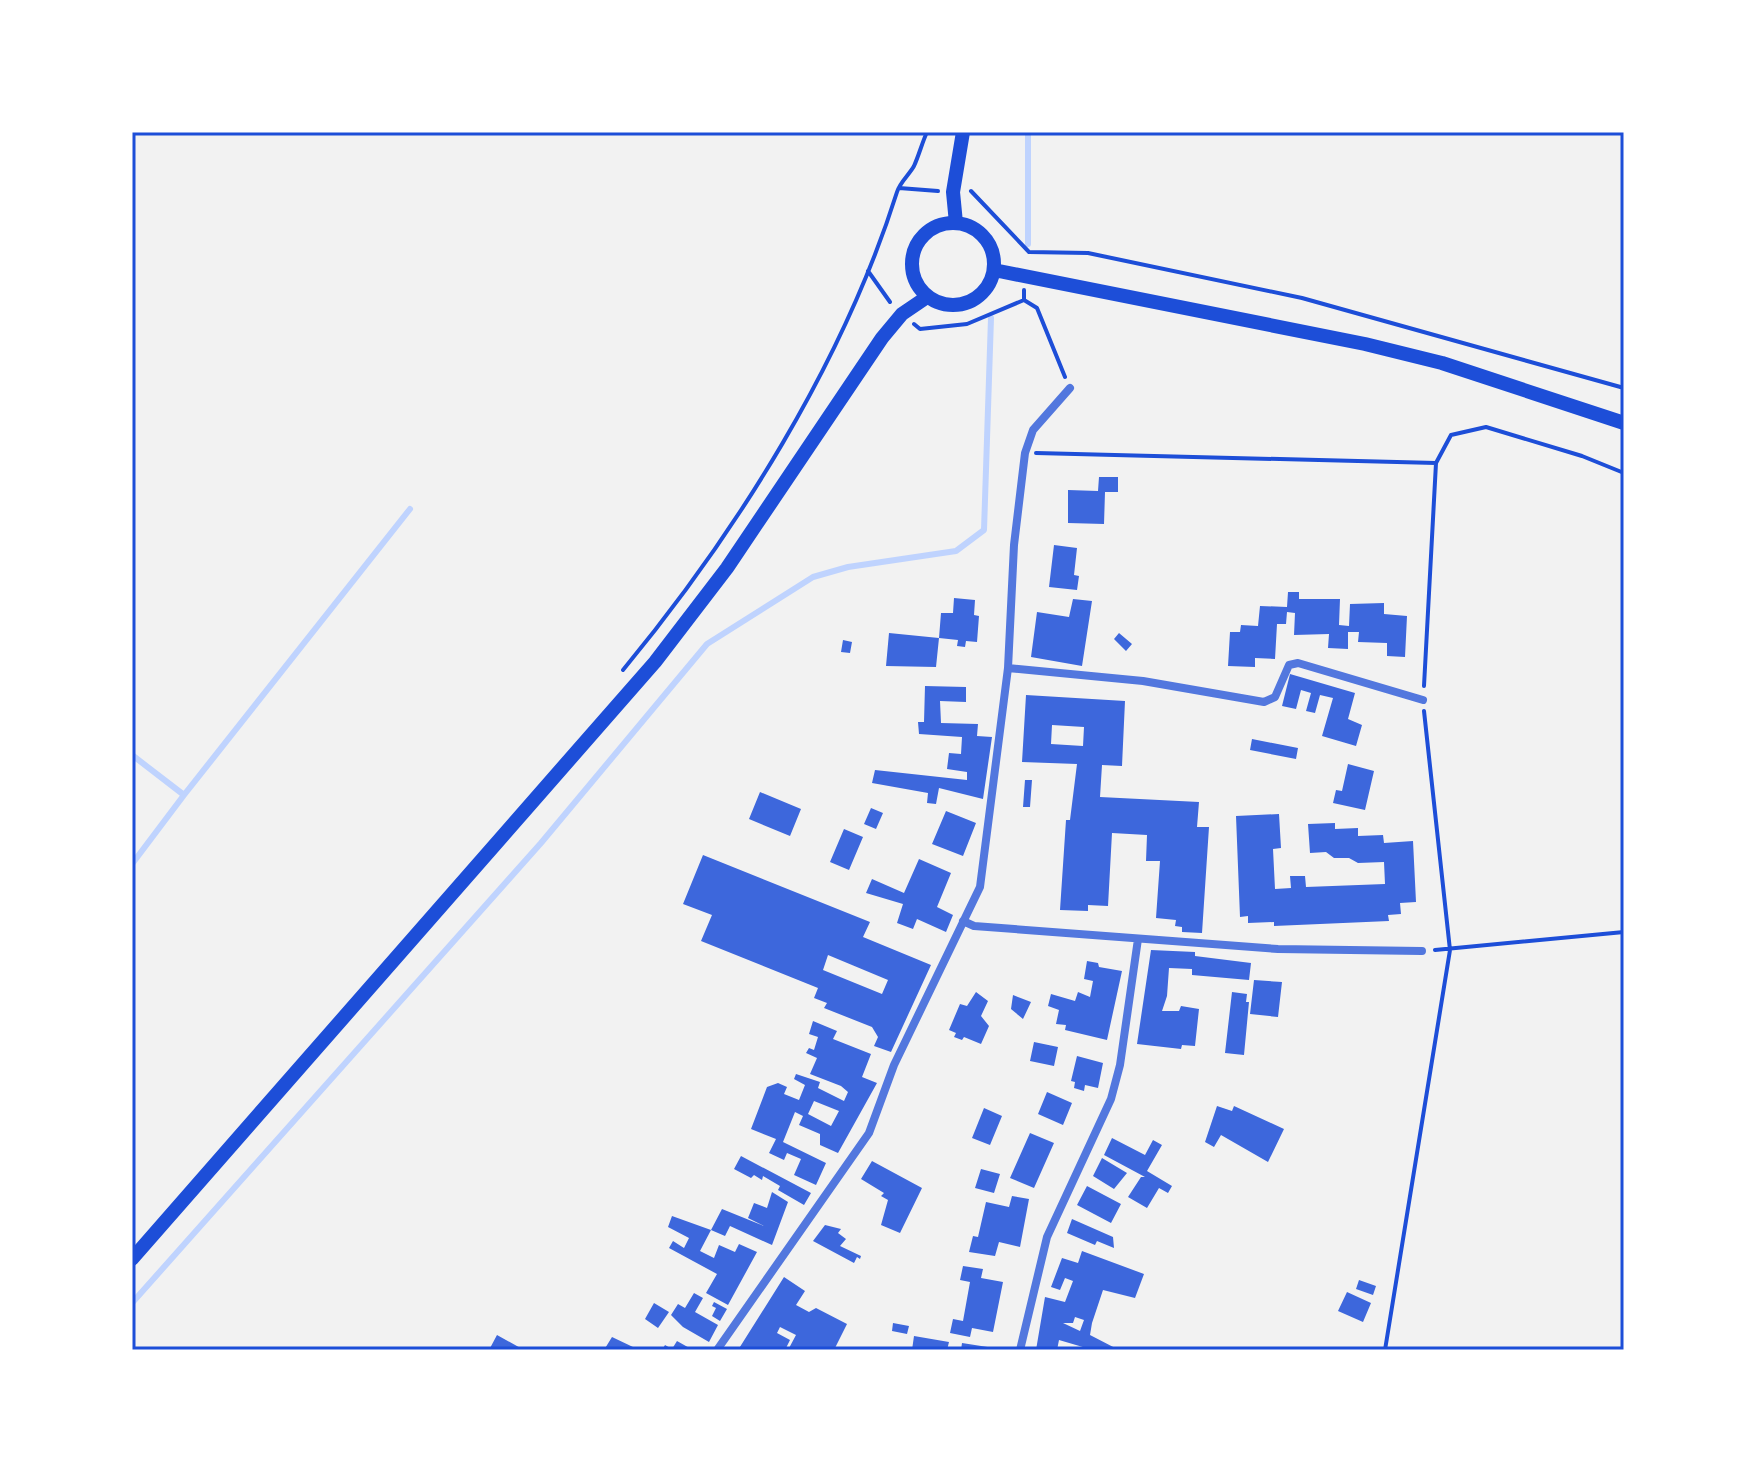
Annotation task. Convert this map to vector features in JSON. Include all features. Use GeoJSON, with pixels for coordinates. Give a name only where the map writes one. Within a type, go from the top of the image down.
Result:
{"type":"FeatureCollection","features":[{"type":"Feature","properties":{"kind":"main road"},"geometry":{"type":"LineString","coordinates":[[956,223],[953,192],[963,132]]}},
{"type":"Feature","properties":{"kind":"main road"},"geometry":{"type":"LineString","coordinates":[[956,223],[980,233],[993,256],[994,270],[990,282],[974,300],[950,305],[927,297],[914,278],[911,267],[916,244],[933,228],[956,223]]}},
{"type":"Feature","properties":{"kind":"main road"},"geometry":{"type":"LineString","coordinates":[[994,270],[1365,344],[1442,363],[1624,423]]}},
{"type":"Feature","properties":{"kind":"main road"},"geometry":{"type":"LineString","coordinates":[[132,1259],[655,662],[727,568],[797,458],[902,314],[927,297]]}},
{"type":"Feature","properties":{"kind":"street"},"geometry":{"type":"LineString","coordinates":[[717,1350],[869,1133],[894,1065],[980,887],[1008,668],[1014,545],[1025,453],[1033,430],[1070,388]]}},
{"type":"Feature","properties":{"kind":"street"},"geometry":{"type":"LineString","coordinates":[[1008,668],[1143,681],[1264,702],[1275,697],[1289,665],[1298,663],[1423,700]]}},
{"type":"Feature","properties":{"kind":"street"},"geometry":{"type":"LineString","coordinates":[[963,921],[974,926],[1092,932],[1138,939],[1278,949],[1422,951]]}},
{"type":"Feature","properties":{"kind":"street"},"geometry":{"type":"LineString","coordinates":[[1020,1350],[1047,1237],[1111,1099],[1120,1065],[1138,939]]}},
{"type":"Feature","properties":{"kind":"path"},"geometry":{"type":"LineString","coordinates":[[613,682],[731,527],[822,370],[868,271],[898,188],[912,169],[927,132]]}},
{"type":"Feature","properties":{"kind":"path"},"geometry":{"type":"LineString","coordinates":[[898,188],[972,191],[1029,252],[1088,253],[1302,298],[1624,388]]}},
{"type":"Feature","properties":{"kind":"path"},"geometry":{"type":"LineString","coordinates":[[1024,300],[1023,277],[1029,252]]}},
{"type":"Feature","properties":{"kind":"path"},"geometry":{"type":"LineString","coordinates":[[868,271],[883,295],[920,329],[967,324],[1024,300]]}},
{"type":"Feature","properties":{"kind":"path"},"geometry":{"type":"LineString","coordinates":[[1024,300],[1037,308],[1070,388]]}},
{"type":"Feature","properties":{"kind":"path"},"geometry":{"type":"LineString","coordinates":[[1385,1350],[1450,950],[1423,700],[1436,463],[1451,435],[1486,427],[1582,456],[1624,473]]}},
{"type":"Feature","properties":{"kind":"path"},"geometry":{"type":"LineString","coordinates":[[1025,453],[1436,463]]}},
{"type":"Feature","properties":{"kind":"path"},"geometry":{"type":"LineString","coordinates":[[1422,951],[1624,932]]}},
{"type":"Feature","properties":{"kind":"building"},"geometry":{"type":"Polygon","coordinates":[[[1099,477],[1118,477],[1118,492],[1105,492],[1104,524],[1068,523],[1068,490],[1098,491],[1099,477]]]}},
{"type":"Feature","properties":{"kind":"building"},"geometry":{"type":"Polygon","coordinates":[[[1054,545],[1077,548],[1074,575],[1079,576],[1077,590],[1049,587],[1054,545]]]}},
{"type":"Feature","properties":{"kind":"building"},"geometry":{"type":"Polygon","coordinates":[[[1288,592],[1299,592],[1299,599],[1340,599],[1339,625],[1349,626],[1350,604],[1384,603],[1384,614],[1407,616],[1405,657],[1387,656],[1387,643],[1358,642],[1359,632],[1348,632],[1348,649],[1328,648],[1329,634],[1294,635],[1295,613],[1287,612],[1286,624],[1277,624],[1275,659],[1255,658],[1255,667],[1228,666],[1230,632],[1240,632],[1241,625],[1258,626],[1260,606],[1287,607],[1288,592]]]}},
{"type":"Feature","properties":{"kind":"building"},"geometry":{"type":"Polygon","coordinates":[[[954,598],[975,600],[974,615],[979,616],[977,642],[966,641],[965,647],[957,646],[958,640],[939,638],[941,613],[953,613],[954,598]]]}},
{"type":"Feature","properties":{"kind":"building"},"geometry":{"type":"Polygon","coordinates":[[[1073,599],[1092,601],[1082,666],[1031,657],[1037,612],[1069,617],[1073,599]]]}},
{"type":"Feature","properties":{"kind":"building"},"geometry":{"type":"Polygon","coordinates":[[[889,633],[939,638],[936,667],[886,666],[889,633]]]}},
{"type":"Feature","properties":{"kind":"building"},"geometry":{"type":"Polygon","coordinates":[[[1119,633],[1132,644],[1126,651],[1114,639],[1119,633]]]}},
{"type":"Feature","properties":{"kind":"building"},"geometry":{"type":"Polygon","coordinates":[[[843,640],[852,642],[850,653],[841,652],[843,640]]]}},
{"type":"Feature","properties":{"kind":"building"},"geometry":{"type":"Polygon","coordinates":[[[1290,674],[1355,693],[1348,719],[1362,725],[1356,746],[1322,736],[1333,698],[1320,695],[1315,713],[1306,711],[1311,693],[1301,690],[1296,709],[1282,706],[1290,674]]]}},
{"type":"Feature","properties":{"kind":"building"},"geometry":{"type":"Polygon","coordinates":[[[925,686],[966,687],[966,702],[940,701],[941,723],[978,724],[977,736],[992,737],[983,799],[939,788],[936,804],[927,803],[928,793],[872,783],[875,770],[967,780],[967,772],[947,769],[949,753],[961,754],[962,737],[919,734],[918,722],[924,722],[925,686]]]}},
{"type":"Feature","properties":{"kind":"building"},"geometry":{"type":"Polygon","coordinates":[[[1026,695],[1125,701],[1122,766],[1102,765],[1100,797],[1199,802],[1197,827],[1209,827],[1202,933],[1182,932],[1182,927],[1175,926],[1176,920],[1156,918],[1160,861],[1146,861],[1147,835],[1112,833],[1108,906],[1088,905],[1088,911],[1060,910],[1066,820],[1070,820],[1077,764],[1022,762],[1026,695]],[[1052,725],[1051,744],[1083,746],[1084,727],[1052,725]]]}},
{"type":"Feature","properties":{"kind":"building"},"geometry":{"type":"Polygon","coordinates":[[[1252,739],[1298,748],[1296,759],[1250,750],[1252,739]]]}},
{"type":"Feature","properties":{"kind":"building"},"geometry":{"type":"Polygon","coordinates":[[[1348,764],[1374,771],[1365,810],[1333,803],[1336,790],[1342,791],[1348,764]]]}},
{"type":"Feature","properties":{"kind":"building"},"geometry":{"type":"Polygon","coordinates":[[[1025,780],[1032,780],[1030,807],[1023,807],[1025,780]]]}},
{"type":"Feature","properties":{"kind":"building"},"geometry":{"type":"Polygon","coordinates":[[[760,792],[801,809],[790,836],[749,819],[760,792]]]}},
{"type":"Feature","properties":{"kind":"building"},"geometry":{"type":"Polygon","coordinates":[[[871,808],[883,813],[876,829],[864,824],[871,808]]]}},
{"type":"Feature","properties":{"kind":"building"},"geometry":{"type":"Polygon","coordinates":[[[946,811],[976,823],[963,856],[932,844],[946,811]]]}},
{"type":"Feature","properties":{"kind":"building"},"geometry":{"type":"Polygon","coordinates":[[[1279,814],[1281,848],[1273,849],[1275,889],[1291,888],[1290,876],[1305,876],[1306,887],[1385,884],[1384,862],[1358,863],[1349,858],[1334,858],[1326,852],[1310,853],[1308,824],[1335,823],[1335,829],[1358,828],[1358,836],[1383,835],[1384,843],[1413,841],[1416,902],[1400,903],[1401,914],[1388,915],[1389,921],[1274,926],[1274,922],[1248,923],[1248,916],[1240,917],[1236,816],[1279,814]]]}},
{"type":"Feature","properties":{"kind":"building"},"geometry":{"type":"Polygon","coordinates":[[[844,829],[863,837],[849,870],[830,862],[844,829]]]}},
{"type":"Feature","properties":{"kind":"building"},"geometry":{"type":"Polygon","coordinates":[[[703,855],[870,922],[863,937],[931,965],[891,1052],[874,1046],[878,1037],[872,1027],[824,1008],[827,1003],[814,998],[818,988],[701,941],[712,915],[683,904],[703,855]],[[828,955],[823,970],[882,994],[888,980],[828,955]]]}},
{"type":"Feature","properties":{"kind":"building"},"geometry":{"type":"Polygon","coordinates":[[[919,859],[951,873],[937,907],[953,915],[946,932],[917,919],[913,929],[897,923],[903,904],[866,893],[872,879],[904,893],[919,859]]]}},
{"type":"Feature","properties":{"kind":"building"},"geometry":{"type":"Polygon","coordinates":[[[1151,950],[1195,952],[1195,956],[1251,963],[1249,980],[1192,975],[1192,969],[1169,968],[1167,996],[1162,1011],[1179,1011],[1181,1006],[1199,1009],[1195,1046],[1182,1045],[1181,1049],[1137,1044],[1151,950]]]}},
{"type":"Feature","properties":{"kind":"building"},"geometry":{"type":"Polygon","coordinates":[[[1087,961],[1098,963],[1099,967],[1122,971],[1107,1040],[1065,1030],[1066,1025],[1056,1024],[1059,1010],[1048,1006],[1051,994],[1075,1001],[1078,992],[1090,997],[1093,981],[1084,979],[1087,961]]]}},
{"type":"Feature","properties":{"kind":"building"},"geometry":{"type":"Polygon","coordinates":[[[1254,980],[1282,982],[1278,1017],[1250,1014],[1254,980]]]}},
{"type":"Feature","properties":{"kind":"building"},"geometry":{"type":"Polygon","coordinates":[[[976,992],[988,1001],[981,1016],[989,1026],[981,1044],[964,1037],[962,1040],[954,1037],[956,1033],[949,1030],[960,1004],[967,1006],[976,992]]]}},
{"type":"Feature","properties":{"kind":"building"},"geometry":{"type":"Polygon","coordinates":[[[1232,992],[1247,994],[1246,1002],[1249,1002],[1244,1055],[1225,1053],[1232,992]]]}},
{"type":"Feature","properties":{"kind":"building"},"geometry":{"type":"Polygon","coordinates":[[[1013,995],[1031,1002],[1023,1019],[1011,1009],[1013,995]]]}},
{"type":"Feature","properties":{"kind":"building"},"geometry":{"type":"Polygon","coordinates":[[[813,1021],[837,1031],[833,1039],[871,1054],[862,1077],[877,1083],[838,1153],[820,1145],[820,1134],[799,1125],[803,1116],[795,1112],[783,1142],[826,1163],[816,1185],[794,1175],[801,1159],[787,1153],[784,1160],[769,1153],[776,1139],[751,1129],[767,1087],[778,1083],[787,1087],[784,1094],[799,1100],[805,1085],[794,1079],[796,1074],[820,1082],[818,1088],[844,1101],[848,1092],[841,1086],[810,1074],[817,1058],[806,1053],[809,1048],[814,1050],[818,1037],[809,1034],[813,1021]],[[814,1101],[808,1114],[831,1126],[839,1111],[814,1101]]]}},
{"type":"Feature","properties":{"kind":"building"},"geometry":{"type":"Polygon","coordinates":[[[1034,1042],[1058,1047],[1054,1066],[1030,1061],[1034,1042]]]}},
{"type":"Feature","properties":{"kind":"building"},"geometry":{"type":"Polygon","coordinates":[[[1077,1056],[1103,1063],[1098,1088],[1085,1085],[1084,1091],[1074,1088],[1075,1082],[1071,1081],[1077,1056]]]}},
{"type":"Feature","properties":{"kind":"building"},"geometry":{"type":"Polygon","coordinates":[[[1047,1092],[1072,1103],[1063,1125],[1038,1114],[1047,1092]]]}},
{"type":"Feature","properties":{"kind":"building"},"geometry":{"type":"Polygon","coordinates":[[[1217,1106],[1232,1111],[1234,1106],[1284,1129],[1268,1162],[1221,1135],[1214,1147],[1205,1142],[1217,1106]]]}},
{"type":"Feature","properties":{"kind":"building"},"geometry":{"type":"Polygon","coordinates":[[[984,1108],[1002,1116],[990,1145],[972,1138],[984,1108]]]}},
{"type":"Feature","properties":{"kind":"building"},"geometry":{"type":"Polygon","coordinates":[[[1030,1133],[1054,1143],[1034,1188],[1010,1178],[1030,1133]]]}},
{"type":"Feature","properties":{"kind":"building"},"geometry":{"type":"Polygon","coordinates":[[[1112,1138],[1145,1155],[1153,1140],[1162,1145],[1147,1171],[1172,1186],[1168,1193],[1159,1188],[1147,1208],[1128,1197],[1141,1177],[1145,1177],[1104,1155],[1112,1138]]]}},
{"type":"Feature","properties":{"kind":"building"},"geometry":{"type":"Polygon","coordinates":[[[741,1156],[811,1193],[804,1205],[778,1190],[780,1186],[763,1176],[762,1180],[754,1175],[751,1178],[734,1169],[741,1156]]]}},
{"type":"Feature","properties":{"kind":"building"},"geometry":{"type":"Polygon","coordinates":[[[1102,1158],[1127,1173],[1114,1189],[1093,1176],[1102,1158]]]}},
{"type":"Feature","properties":{"kind":"building"},"geometry":{"type":"Polygon","coordinates":[[[872,1161],[922,1188],[900,1233],[881,1225],[888,1200],[881,1196],[884,1193],[861,1179],[872,1161]]]}},
{"type":"Feature","properties":{"kind":"building"},"geometry":{"type":"Polygon","coordinates":[[[981,1169],[1000,1174],[994,1193],[975,1188],[981,1169]]]}},
{"type":"Feature","properties":{"kind":"building"},"geometry":{"type":"Polygon","coordinates":[[[1087,1186],[1121,1204],[1111,1223],[1077,1205],[1087,1186]]]}},
{"type":"Feature","properties":{"kind":"building"},"geometry":{"type":"Polygon","coordinates":[[[772,1192],[788,1202],[772,1245],[730,1226],[725,1236],[711,1230],[722,1209],[764,1226],[748,1218],[754,1203],[767,1208],[772,1192]]]}},
{"type":"Feature","properties":{"kind":"building"},"geometry":{"type":"Polygon","coordinates":[[[1012,1196],[1029,1199],[1020,1247],[999,1242],[995,1256],[969,1252],[973,1236],[978,1237],[986,1202],[1009,1207],[1012,1196]]]}},
{"type":"Feature","properties":{"kind":"building"},"geometry":{"type":"Polygon","coordinates":[[[672,1216],[711,1230],[700,1251],[714,1258],[719,1245],[735,1252],[739,1244],[757,1252],[728,1305],[706,1293],[717,1274],[669,1248],[673,1241],[684,1248],[689,1238],[668,1227],[672,1216]]]}},
{"type":"Feature","properties":{"kind":"building"},"geometry":{"type":"Polygon","coordinates":[[[1072,1219],[1113,1237],[1114,1248],[1097,1241],[1095,1245],[1067,1233],[1072,1219]]]}},
{"type":"Feature","properties":{"kind":"building"},"geometry":{"type":"Polygon","coordinates":[[[825,1225],[841,1229],[838,1233],[846,1239],[840,1246],[861,1256],[860,1259],[857,1257],[854,1263],[813,1241],[825,1225]]]}},
{"type":"Feature","properties":{"kind":"building"},"geometry":{"type":"Polygon","coordinates":[[[1082,1251],[1144,1274],[1135,1298],[1103,1290],[1092,1323],[1090,1335],[1119,1350],[1093,1350],[1059,1340],[1057,1350],[1036,1350],[1045,1297],[1065,1302],[1073,1281],[1065,1278],[1060,1290],[1051,1287],[1062,1258],[1078,1263],[1082,1251]],[[1075,1317],[1073,1323],[1063,1323],[1080,1331],[1084,1320],[1075,1317]]]}},
{"type":"Feature","properties":{"kind":"building"},"geometry":{"type":"Polygon","coordinates":[[[963,1266],[983,1269],[981,1278],[1003,1282],[993,1332],[972,1328],[970,1337],[950,1333],[953,1319],[963,1321],[970,1282],[960,1280],[963,1266]]]}},
{"type":"Feature","properties":{"kind":"building"},"geometry":{"type":"Polygon","coordinates":[[[784,1277],[805,1291],[796,1305],[809,1312],[816,1308],[847,1324],[834,1350],[788,1350],[796,1335],[780,1327],[777,1333],[790,1340],[785,1350],[738,1350],[784,1277]]]}},
{"type":"Feature","properties":{"kind":"building"},"geometry":{"type":"Polygon","coordinates":[[[1359,1280],[1376,1286],[1373,1295],[1356,1289],[1359,1280]]]}},
{"type":"Feature","properties":{"kind":"building"},"geometry":{"type":"Polygon","coordinates":[[[1347,1292],[1371,1303],[1363,1322],[1338,1311],[1347,1292]]]}},
{"type":"Feature","properties":{"kind":"building"},"geometry":{"type":"Polygon","coordinates":[[[694,1293],[703,1298],[695,1312],[718,1325],[709,1342],[683,1327],[671,1315],[678,1304],[685,1308],[694,1293]]]}},
{"type":"Feature","properties":{"kind":"building"},"geometry":{"type":"Polygon","coordinates":[[[714,1302],[727,1309],[720,1321],[712,1316],[716,1308],[712,1306],[714,1302]]]}},
{"type":"Feature","properties":{"kind":"building"},"geometry":{"type":"Polygon","coordinates":[[[654,1303],[669,1312],[658,1328],[645,1319],[654,1303]]]}},
{"type":"Feature","properties":{"kind":"building"},"geometry":{"type":"Polygon","coordinates":[[[893,1323],[909,1326],[907,1334],[892,1331],[893,1323]]]}},
{"type":"Feature","properties":{"kind":"building"},"geometry":{"type":"Polygon","coordinates":[[[497,1335],[524,1350],[489,1350],[497,1335]]]}},
{"type":"Feature","properties":{"kind":"building"},"geometry":{"type":"Polygon","coordinates":[[[914,1336],[949,1342],[947,1350],[912,1350],[914,1336]]]}},
{"type":"Feature","properties":{"kind":"building"},"geometry":{"type":"Polygon","coordinates":[[[612,1337],[633,1347],[638,1350],[604,1350],[612,1337]]]}},
{"type":"Feature","properties":{"kind":"building"},"geometry":{"type":"Polygon","coordinates":[[[677,1341],[693,1350],[662,1350],[665,1345],[672,1349],[677,1341]]]}},
{"type":"Feature","properties":{"kind":"building"},"geometry":{"type":"Polygon","coordinates":[[[962,1343],[994,1348],[961,1350],[962,1343]]]}},
{"type":"Feature","properties":{"kind":"waterway"},"geometry":{"type":"LineString","coordinates":[[1028,132],[1028,244]]}},
{"type":"Feature","properties":{"kind":"waterway"},"geometry":{"type":"LineString","coordinates":[[132,1303],[541,843],[707,644],[813,577],[848,567],[956,551],[984,530],[991,318]]}},
{"type":"Feature","properties":{"kind":"waterway"},"geometry":{"type":"LineString","coordinates":[[184,795],[410,509]]}},
{"type":"Feature","properties":{"kind":"waterway"},"geometry":{"type":"LineString","coordinates":[[132,755],[184,795],[132,864]]}}]}
